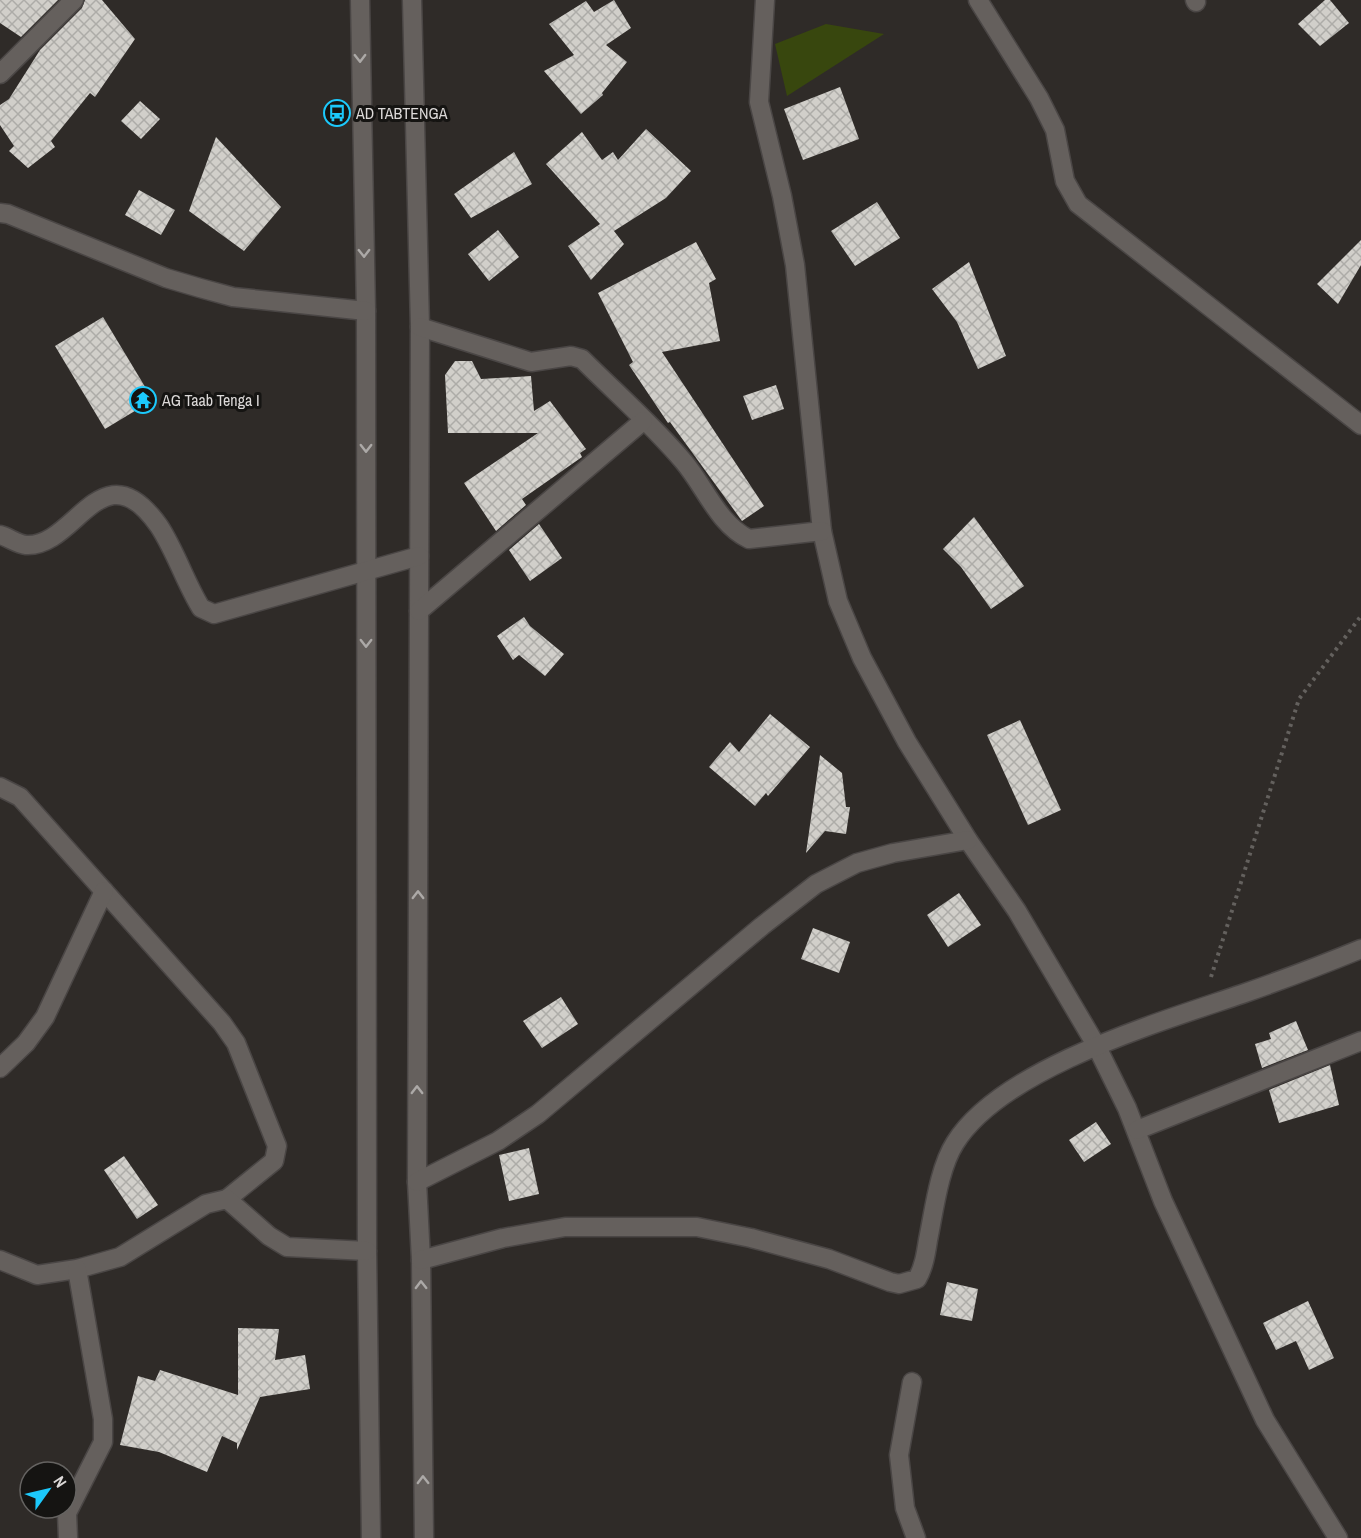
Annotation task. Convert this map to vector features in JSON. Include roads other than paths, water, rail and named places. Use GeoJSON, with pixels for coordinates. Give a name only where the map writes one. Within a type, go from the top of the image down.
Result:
{"type":"FeatureCollection","features":[{"type":"Feature","properties":{"kind":"street"},"geometry":{"type":"LineString","coordinates":[[0,74],[74,0]]}},
{"type":"Feature","properties":{"kind":"street"},"geometry":{"type":"LineString","coordinates":[[360,0],[366,311],[367,1251],[371,1538]]}},
{"type":"Feature","properties":{"kind":"street"},"geometry":{"type":"LineString","coordinates":[[412,0],[420,327],[417,1182],[421,1260],[424,1538]]}},
{"type":"Feature","properties":{"kind":"street"},"geometry":{"type":"LineString","coordinates":[[765,0],[759,102],[782,196],[795,266],[822,531],[838,601],[862,658],[907,742],[968,840],[1017,911],[1096,1045],[1137,1130],[1163,1201],[1265,1420],[1338,1538]]}},
{"type":"Feature","properties":{"kind":"street"},"geometry":{"type":"LineString","coordinates":[[978,0],[1039,98],[1055,130],[1065,181],[1078,204],[1361,425]]}},
{"type":"Feature","properties":{"kind":"street"},"geometry":{"type":"LineString","coordinates":[[0,213],[8,214],[166,278],[222,294],[366,311]]}},
{"type":"Feature","properties":{"kind":"street"},"geometry":{"type":"LineString","coordinates":[[420,327],[531,363],[576,357],[582,359],[683,461],[738,534],[749,539],[822,531]]}},
{"type":"Feature","properties":{"kind":"street"},"geometry":{"type":"LineString","coordinates":[[418,611],[643,421]]}},
{"type":"Feature","properties":{"kind":"street"},"geometry":{"type":"LineString","coordinates":[[0,535],[24,545],[37,543],[49,538],[103,497],[119,494],[144,508],[159,527],[201,608],[214,614],[419,556]]}},
{"type":"Feature","properties":{"kind":"street"},"geometry":{"type":"LineString","coordinates":[[0,787],[20,797],[183,977],[236,1043],[277,1146],[274,1161],[227,1200],[206,1204],[120,1257],[77,1269],[37,1275],[0,1260]]}},
{"type":"Feature","properties":{"kind":"street"},"geometry":{"type":"LineString","coordinates":[[417,1182],[498,1141],[538,1114],[762,926],[816,884],[857,863],[893,853],[968,840]]}},
{"type":"Feature","properties":{"kind":"street"},"geometry":{"type":"LineString","coordinates":[[0,1068],[26,1043],[45,1017],[104,891]]}},
{"type":"Feature","properties":{"kind":"street"},"geometry":{"type":"LineString","coordinates":[[421,1260],[503,1238],[566,1227],[697,1227],[751,1238],[829,1259],[890,1282],[910,1282],[917,1279],[924,1263],[937,1192],[953,1145],[971,1122],[1023,1084],[1096,1045],[1304,972],[1361,949]]}},
{"type":"Feature","properties":{"kind":"street"},"geometry":{"type":"LineString","coordinates":[[1137,1130],[1361,1041]]}},
{"type":"Feature","properties":{"kind":"street"},"geometry":{"type":"LineString","coordinates":[[227,1200],[269,1236],[287,1247],[367,1251]]}},
{"type":"Feature","properties":{"kind":"street"},"geometry":{"type":"LineString","coordinates":[[68,1538],[67,1513],[103,1442],[103,1419],[77,1269]]}},
{"type":"Feature","properties":{"kind":"street"},"geometry":{"type":"LineString","coordinates":[[912,1382],[898,1455],[905,1508],[916,1538]]}},
{"type":"Feature","properties":{"kind":"place","name":"AD TABTENGA"},"geometry":{"type":"Point","coordinates":[337,113]}},
{"type":"Feature","properties":{"kind":"place","name":"AG Taab Tenga I"},"geometry":{"type":"Point","coordinates":[143,400]}}]}
